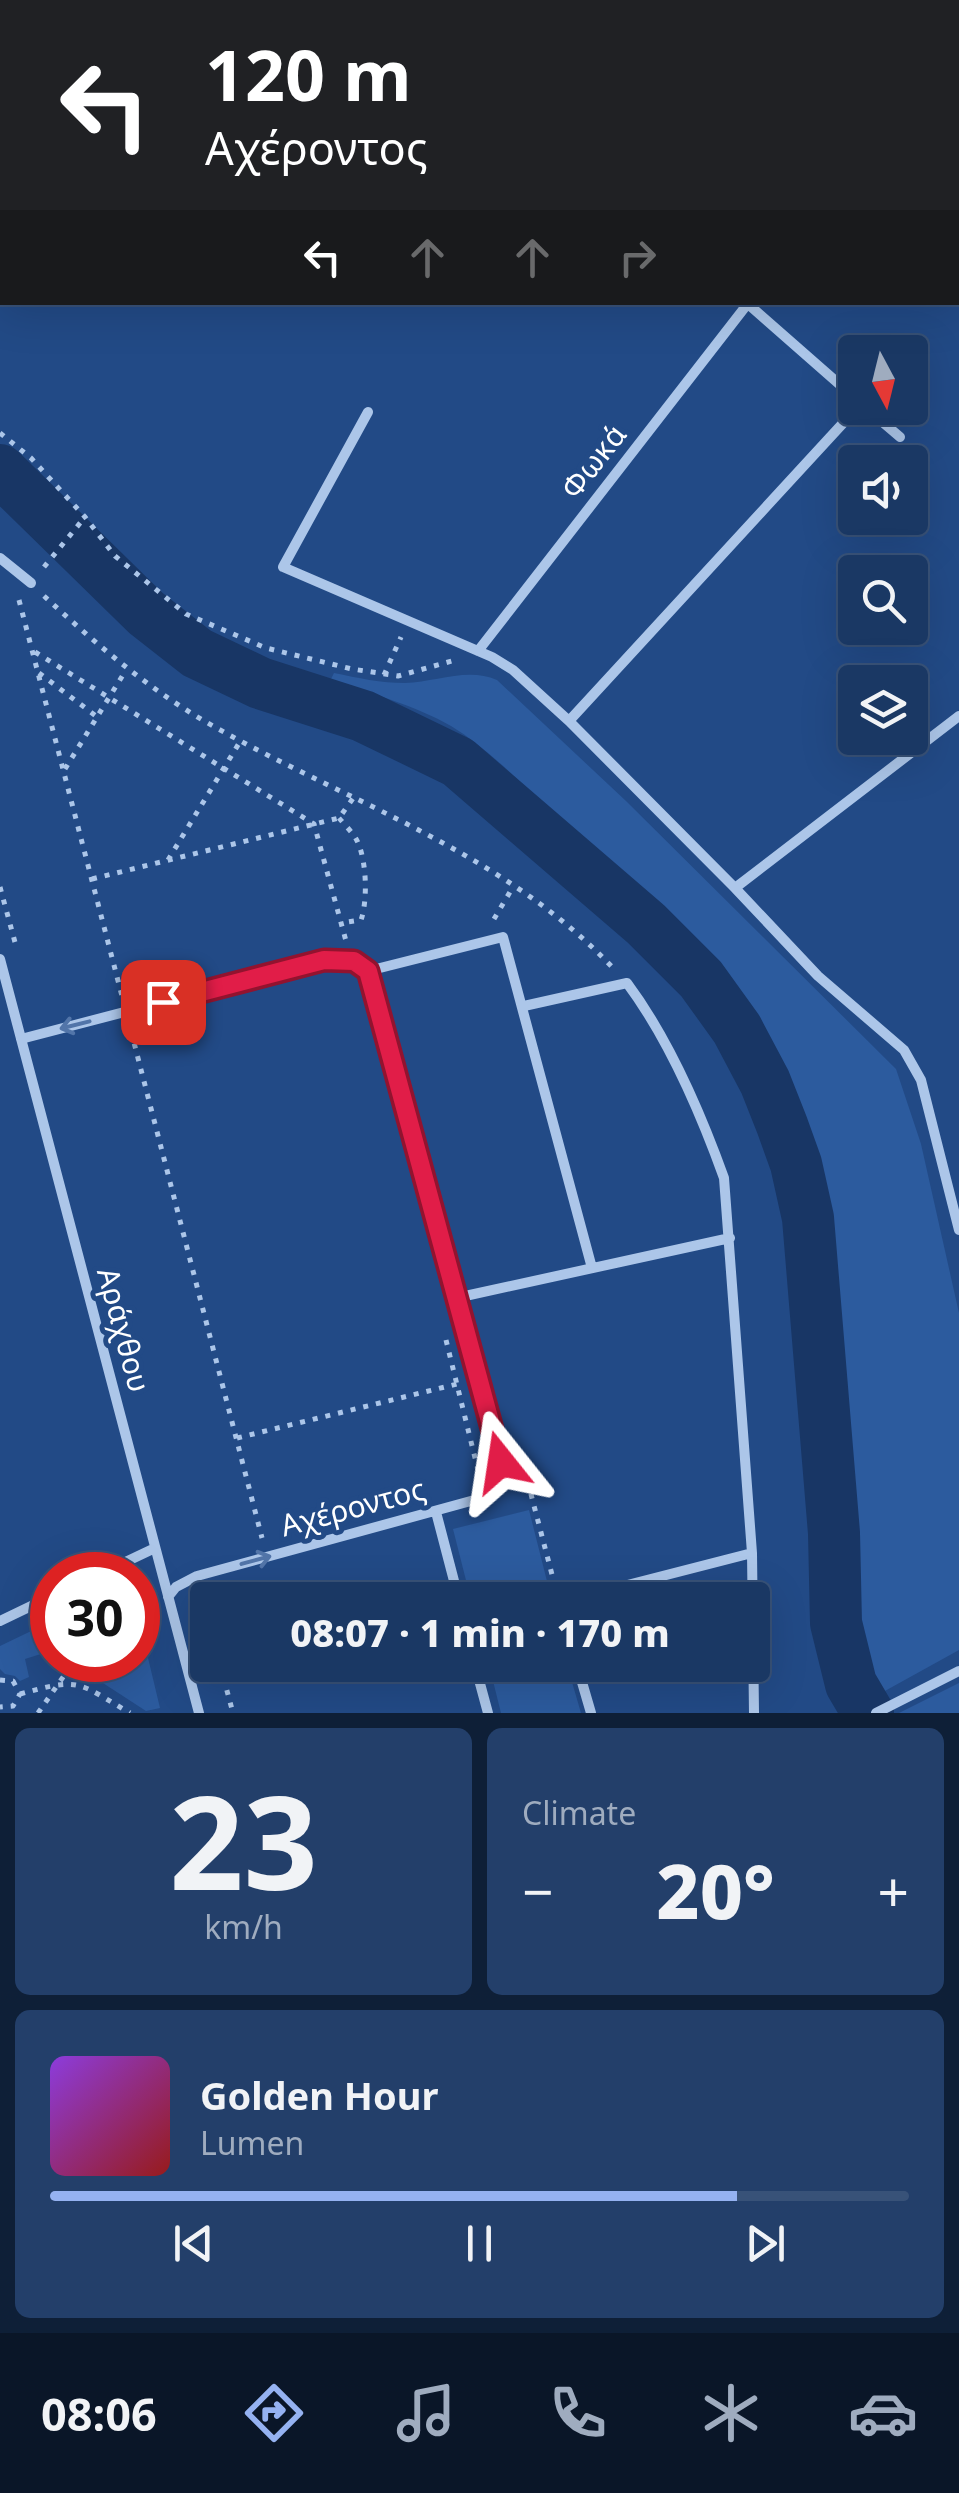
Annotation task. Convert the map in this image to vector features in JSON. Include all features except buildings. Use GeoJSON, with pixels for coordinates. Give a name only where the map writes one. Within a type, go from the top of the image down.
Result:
{"type":"FeatureCollection","features":[{"type":"Feature","properties":{"kind":"street","name":"Φωκά"},"geometry":{"type":"LineString","coordinates":[[478,652],[746,305]]}},
{"type":"Feature","properties":{"kind":"street"},"geometry":{"type":"LineString","coordinates":[[750,305],[838,383]]}},
{"type":"Feature","properties":{"kind":"street"},"geometry":{"type":"LineString","coordinates":[[368,412],[282,567],[513,670],[735,888],[818,976],[904,1050],[913,1063],[930,1112],[959,1230]]}},
{"type":"Feature","properties":{"kind":"street"},"geometry":{"type":"LineString","coordinates":[[568,721],[841,425]]}},
{"type":"Feature","properties":{"kind":"street"},"geometry":{"type":"LineString","coordinates":[[885,425],[900,438]]}},
{"type":"Feature","properties":{"kind":"street"},"geometry":{"type":"LineString","coordinates":[[0,558],[31,584]]}},
{"type":"Feature","properties":{"kind":"street"},"geometry":{"type":"LineString","coordinates":[[735,888],[959,716]]}},
{"type":"Feature","properties":{"kind":"street"},"geometry":{"type":"LineString","coordinates":[[20,1039],[310,962],[350,960],[361,963],[368,971],[503,936],[592,1268]]}},
{"type":"Feature","properties":{"kind":"street","name":"Αράχθου"},"geometry":{"type":"LineString","coordinates":[[0,959],[199,1713]]}},
{"type":"Feature","properties":{"kind":"street","name":"Αχέροντος"},"geometry":{"type":"LineString","coordinates":[[168,1597],[195,1577],[436,1512],[489,1496],[499,1488],[502,1470],[368,971]]}},
{"type":"Feature","properties":{"kind":"street"},"geometry":{"type":"LineString","coordinates":[[524,1006],[628,984],[661,1040],[710,1140],[724,1178],[730,1238],[752,1553],[751,1582]]}},
{"type":"Feature","properties":{"kind":"street"},"geometry":{"type":"LineString","coordinates":[[456,1298],[730,1238]]}},
{"type":"Feature","properties":{"kind":"street"},"geometry":{"type":"LineString","coordinates":[[436,1512],[454,1582]]}},
{"type":"Feature","properties":{"kind":"street"},"geometry":{"type":"LineString","coordinates":[[147,1552],[155,1548]]}},
{"type":"Feature","properties":{"kind":"street"},"geometry":{"type":"LineString","coordinates":[[639,1582],[752,1553]]}},
{"type":"Feature","properties":{"kind":"street"},"geometry":{"type":"LineString","coordinates":[[0,1621],[30,1607]]}},
{"type":"Feature","properties":{"kind":"street"},"geometry":{"type":"LineString","coordinates":[[876,1713],[959,1670]]}},
{"type":"Feature","properties":{"kind":"street"},"geometry":{"type":"LineString","coordinates":[[480,1682],[488,1713]]}},
{"type":"Feature","properties":{"kind":"street"},"geometry":{"type":"LineString","coordinates":[[582,1682],[591,1713]]}},
{"type":"Feature","properties":{"kind":"street"},"geometry":{"type":"LineString","coordinates":[[753,1682],[754,1713]]}},
{"type":"Feature","properties":{"kind":"path"},"geometry":{"type":"LineString","coordinates":[[0,433],[31,458],[85,516],[115,556],[186,614],[220,630],[294,657],[384,675],[427,670],[478,652]]}},
{"type":"Feature","properties":{"kind":"path"},"geometry":{"type":"LineString","coordinates":[[85,516],[19,600],[264,1546]]}},
{"type":"Feature","properties":{"kind":"path"},"geometry":{"type":"LineString","coordinates":[[31,584],[160,694],[444,844],[564,924],[628,984]]}},
{"type":"Feature","properties":{"kind":"path"},"geometry":{"type":"LineString","coordinates":[[384,675],[409,621]]}},
{"type":"Feature","properties":{"kind":"path"},"geometry":{"type":"LineString","coordinates":[[33,650],[314,824],[350,960]]}},
{"type":"Feature","properties":{"kind":"path"},"geometry":{"type":"LineString","coordinates":[[64,769],[127,669]]}},
{"type":"Feature","properties":{"kind":"path"},"geometry":{"type":"LineString","coordinates":[[39,673],[96,716]]}},
{"type":"Feature","properties":{"kind":"path"},"geometry":{"type":"LineString","coordinates":[[168,860],[241,740]]}},
{"type":"Feature","properties":{"kind":"path"},"geometry":{"type":"LineString","coordinates":[[92,879],[339,818],[354,797]]}},
{"type":"Feature","properties":{"kind":"path"},"geometry":{"type":"LineString","coordinates":[[339,818],[356,838],[360,850],[364,899],[360,920],[341,923]]}},
{"type":"Feature","properties":{"kind":"path"},"geometry":{"type":"LineString","coordinates":[[480,944],[512,887]]}},
{"type":"Feature","properties":{"kind":"path"},"geometry":{"type":"LineString","coordinates":[[442,1326],[482,1487]]}},
{"type":"Feature","properties":{"kind":"path"},"geometry":{"type":"LineString","coordinates":[[236,1438],[457,1384]]}},
{"type":"Feature","properties":{"kind":"path"},"geometry":{"type":"LineString","coordinates":[[0,1680],[13,1681],[20,1694]]}},
{"type":"Feature","properties":{"kind":"path"},"geometry":{"type":"LineString","coordinates":[[224,1682],[232,1713]]}},
{"type":"Feature","properties":{"kind":"path"},"geometry":{"type":"LineString","coordinates":[[38,1713],[59,1683]]}},
{"type":"Feature","properties":{"kind":"path"},"geometry":{"type":"LineString","coordinates":[[0,1708],[13,1706],[20,1694],[59,1683],[80,1683],[130,1713]]}},
{"type":"Feature","properties":{"kind":"shaded area"},"geometry":{"type":"Polygon","coordinates":[[[334,673],[396,683],[463,675],[497,680],[626,801],[896,1069],[921,1144],[959,1313],[959,1650],[874,1697],[863,1659],[855,1533],[821,1203],[800,1114],[759,1027],[732,988],[667,916],[494,758],[451,726],[331,679],[334,673]]]}},
{"type":"Feature","properties":{"kind":"shaded area"},"geometry":{"type":"Polygon","coordinates":[[[529,1510],[547,1582],[466,1582],[453,1529],[529,1510]]]}},
{"type":"Feature","properties":{"kind":"shaded area"},"geometry":{"type":"Polygon","coordinates":[[[30,1632],[30,1657],[25,1659],[29,1677],[20,1681],[0,1669],[0,1646],[30,1632]]]}},
{"type":"Feature","properties":{"kind":"shaded area"},"geometry":{"type":"Polygon","coordinates":[[[101,1682],[154,1682],[160,1708],[146,1711],[101,1682]]]}},
{"type":"Feature","properties":{"kind":"shaded area"},"geometry":{"type":"Polygon","coordinates":[[[493,1682],[572,1682],[581,1713],[501,1713],[493,1682]]]}},
{"type":"Feature","properties":{"kind":"shaded area"},"geometry":{"type":"Polygon","coordinates":[[[959,1683],[959,1713],[899,1713],[959,1683]]]}},
{"type":"Feature","properties":{"kind":"waterway"},"geometry":{"type":"LineString","coordinates":[[0,470],[146,613],[197,653],[260,683],[363,716],[458,762],[646,924],[701,979],[737,1029],[782,1125],[808,1218],[834,1533],[836,1623],[851,1684],[868,1713]]}},
{"type":"Feature","properties":{"kind":"route"},"geometry":{"type":"LineString","coordinates":[[163,1002],[335,958],[361,963],[368,971],[501,1462]]}}]}
